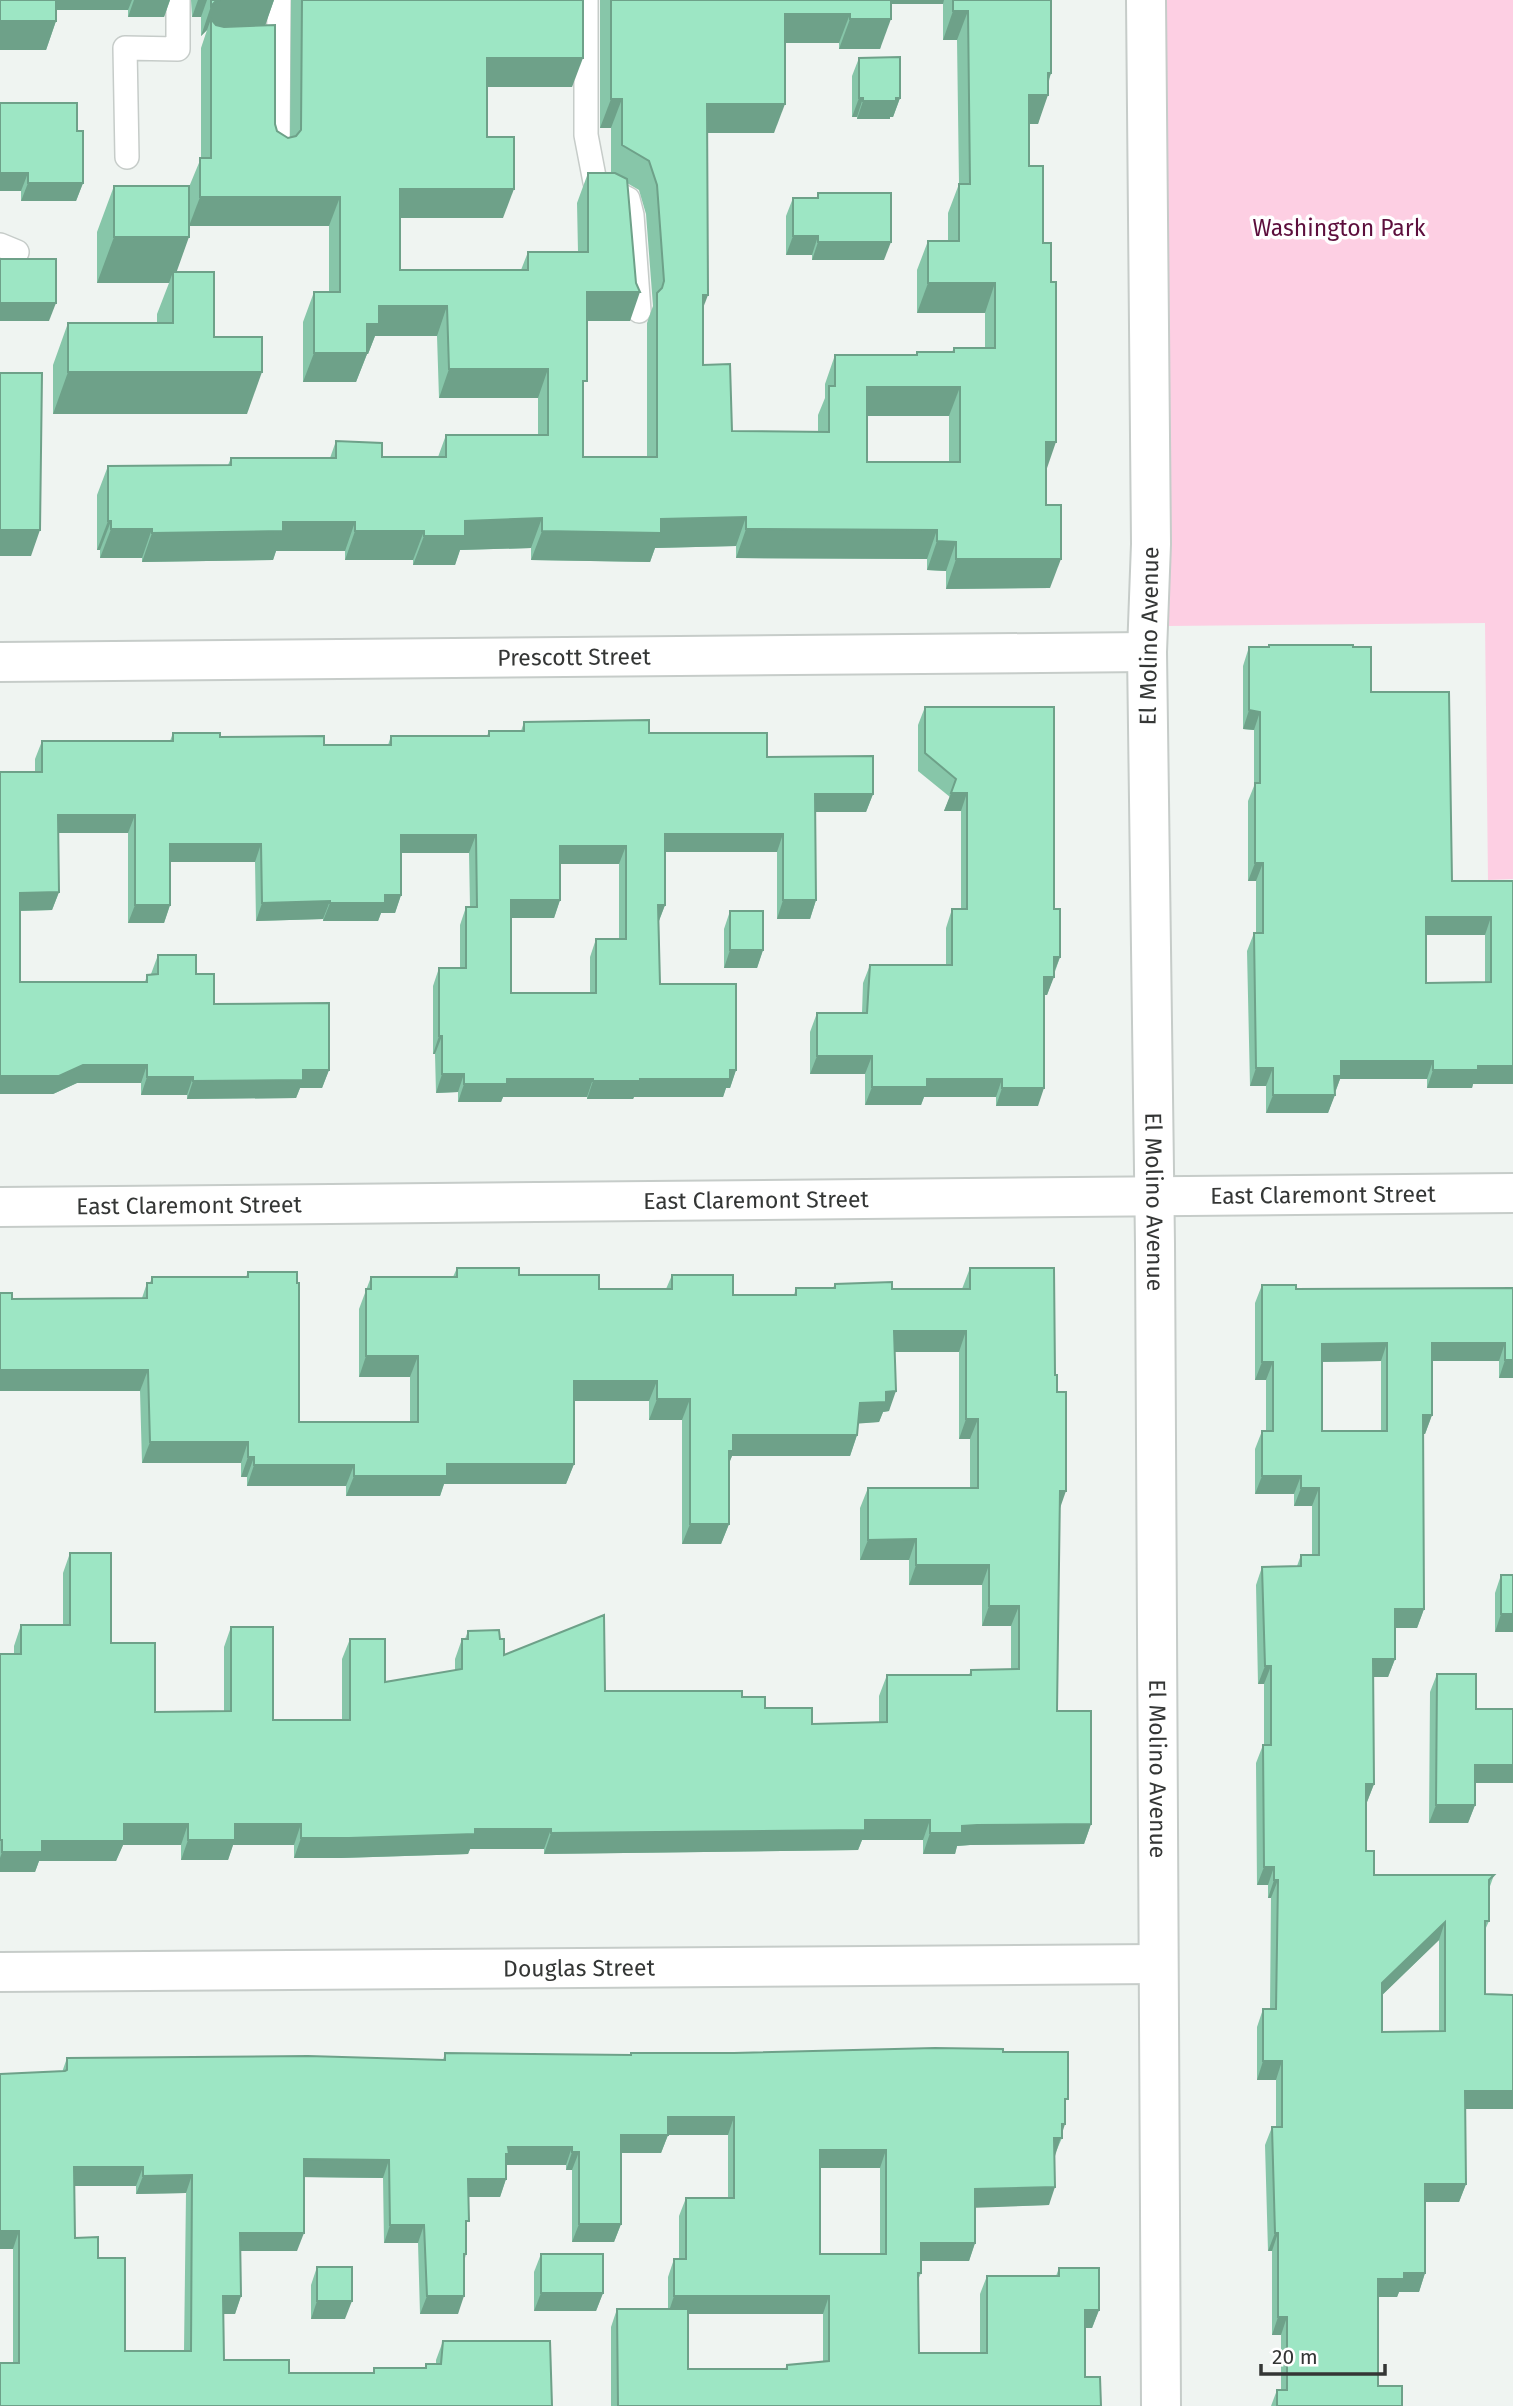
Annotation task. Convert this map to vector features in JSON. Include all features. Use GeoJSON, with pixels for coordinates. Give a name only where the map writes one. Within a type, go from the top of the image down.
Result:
{"type":"FeatureCollection","features":[{"type":"Feature","properties":{"kind":"street","name":"El Molino Avenue"},"geometry":{"type":"LineString","coordinates":[[1146,0],[1151,530],[1147,652],[1154,1196],[1161,2406]]}},
{"type":"Feature","properties":{"kind":"street","name":"Prescott Street"},"geometry":{"type":"LineString","coordinates":[[0,662],[1147,652]]}},
{"type":"Feature","properties":{"kind":"street","name":"East Claremont Street"},"geometry":{"type":"LineString","coordinates":[[0,1207],[1513,1193]]}},
{"type":"Feature","properties":{"kind":"street","name":"Douglas Street"},"geometry":{"type":"LineString","coordinates":[[0,1972],[1158,1964]]}},
{"type":"Feature","properties":{"kind":"lane"},"geometry":{"type":"LineString","coordinates":[[127,157],[125,48],[178,49],[178,0]]}},
{"type":"Feature","properties":{"kind":"lane"},"geometry":{"type":"LineString","coordinates":[[278,153],[279,0]]}},
{"type":"Feature","properties":{"kind":"lane"},"geometry":{"type":"LineString","coordinates":[[586,0],[586,135],[595,182],[628,199],[632,215],[639,311]]}},
{"type":"Feature","properties":{"kind":"lane"},"geometry":{"type":"LineString","coordinates":[[252,41],[278,40]]}},
{"type":"Feature","properties":{"kind":"green space","name":"Washington Park"},"geometry":{"type":"Polygon","coordinates":[[[1164,0],[1513,0],[1513,879],[1488,880],[1485,623],[1169,626],[1164,0]]]}},
{"type":"Feature","properties":{"kind":"building"},"geometry":{"type":"Polygon","coordinates":[[[0,0],[56,0],[56,21],[0,21],[0,0]]]}},
{"type":"Feature","properties":{"kind":"building"},"geometry":{"type":"Polygon","coordinates":[[[302,0],[583,0],[583,58],[487,58],[487,137],[514,137],[514,189],[400,189],[400,270],[528,270],[528,252],[588,252],[588,173],[615,173],[627,179],[636,283],[640,292],[587,292],[587,381],[583,381],[583,457],[657,457],[657,293],[664,281],[657,185],[649,161],[622,145],[622,99],[611,99],[611,0],[891,0],[891,19],[850,19],[850,14],[785,14],[785,104],[707,104],[708,295],[703,295],[703,365],[730,364],[732,431],[829,432],[829,386],[835,386],[835,355],[917,355],[917,352],[954,352],[954,348],[995,348],[995,283],[928,283],[928,241],[959,241],[959,184],[970,184],[968,11],[953,11],[953,0],[1051,0],[1051,73],[1048,73],[1048,95],[1029,95],[1029,166],[1043,166],[1043,243],[1051,243],[1051,282],[1056,282],[1056,442],[1046,442],[1046,505],[1061,505],[1061,559],[956,559],[956,542],[937,541],[937,530],[746,529],[746,517],[661,519],[661,533],[542,531],[542,518],[465,521],[465,536],[424,536],[424,531],[355,531],[355,522],[283,522],[283,531],[152,533],[152,529],[111,529],[111,521],[108,521],[108,466],[231,465],[231,458],[336,458],[336,441],[382,443],[382,457],[446,457],[446,435],[548,435],[548,369],[449,369],[447,306],[379,306],[379,324],[367,324],[367,353],[314,353],[314,292],[340,292],[340,197],[200,197],[200,158],[211,158],[211,19],[216,25],[224,27],[275,25],[275,124],[277,131],[288,138],[296,136],[301,130],[302,0]],[[867,387],[867,462],[960,462],[960,387],[867,387]]]}},
{"type":"Feature","properties":{"kind":"building"},"geometry":{"type":"Polygon","coordinates":[[[900,57],[900,98],[896,98],[896,101],[863,101],[863,98],[859,98],[859,58],[900,57]]]}},
{"type":"Feature","properties":{"kind":"building"},"geometry":{"type":"Polygon","coordinates":[[[0,103],[77,103],[77,131],[83,131],[83,183],[28,183],[28,173],[0,173],[0,103]]]}},
{"type":"Feature","properties":{"kind":"building"},"geometry":{"type":"Polygon","coordinates":[[[114,186],[189,186],[189,237],[114,237],[114,186]]]}},
{"type":"Feature","properties":{"kind":"building"},"geometry":{"type":"Polygon","coordinates":[[[818,193],[891,193],[891,242],[818,242],[818,236],[793,236],[793,198],[818,198],[818,193]]]}},
{"type":"Feature","properties":{"kind":"building"},"geometry":{"type":"Polygon","coordinates":[[[0,259],[56,259],[56,303],[0,303],[0,259]]]}},
{"type":"Feature","properties":{"kind":"building"},"geometry":{"type":"Polygon","coordinates":[[[173,272],[214,272],[214,337],[262,337],[262,372],[68,372],[68,323],[173,323],[173,272]]]}},
{"type":"Feature","properties":{"kind":"building"},"geometry":{"type":"Polygon","coordinates":[[[0,373],[42,373],[40,530],[0,530],[0,373]]]}},
{"type":"Feature","properties":{"kind":"building"},"geometry":{"type":"Polygon","coordinates":[[[1249,647],[1371,647],[1371,692],[1449,692],[1452,881],[1513,881],[1513,1066],[1478,1066],[1478,1070],[1433,1070],[1433,1061],[1341,1061],[1341,1076],[1334,1076],[1335,1095],[1273,1095],[1273,1068],[1256,1068],[1254,933],[1263,933],[1263,863],[1255,863],[1255,783],[1260,783],[1260,712],[1249,710],[1249,647]],[[1426,917],[1426,983],[1491,982],[1491,917],[1426,917]]]}},
{"type":"Feature","properties":{"kind":"building"},"geometry":{"type":"Polygon","coordinates":[[[925,707],[1054,707],[1054,909],[1060,909],[1060,957],[1054,957],[1054,977],[1044,977],[1044,1088],[1002,1088],[1002,1079],[927,1079],[927,1087],[872,1087],[872,1056],[817,1056],[817,1013],[867,1013],[870,965],[952,965],[952,909],[967,909],[967,793],[951,793],[956,779],[925,753],[925,707]]]}},
{"type":"Feature","properties":{"kind":"building"},"geometry":{"type":"Polygon","coordinates":[[[649,720],[649,733],[767,733],[767,757],[873,756],[873,794],[815,794],[816,900],[783,900],[783,834],[665,834],[665,905],[658,905],[660,984],[736,984],[736,1070],[730,1070],[730,1079],[507,1079],[507,1084],[464,1084],[464,1074],[442,1074],[439,968],[466,968],[466,907],[477,907],[476,835],[401,835],[401,895],[385,895],[385,903],[262,903],[261,844],[170,844],[170,905],[135,905],[135,815],[58,815],[59,892],[20,893],[20,982],[147,982],[147,975],[158,974],[158,955],[196,955],[196,974],[214,974],[214,1004],[329,1003],[329,1070],[303,1070],[303,1080],[193,1081],[193,1077],[147,1077],[147,1065],[83,1065],[59,1076],[0,1076],[0,772],[42,772],[42,741],[173,741],[173,733],[220,733],[220,737],[324,736],[324,745],[391,745],[391,736],[489,736],[489,731],[524,731],[524,722],[649,720]],[[560,846],[560,900],[511,900],[511,993],[596,993],[596,939],[626,939],[626,846],[560,846]]]}},
{"type":"Feature","properties":{"kind":"building"},"geometry":{"type":"Polygon","coordinates":[[[730,911],[763,911],[763,950],[730,950],[730,911]]]}},
{"type":"Feature","properties":{"kind":"building"},"geometry":{"type":"Polygon","coordinates":[[[457,1268],[519,1268],[519,1275],[599,1275],[599,1289],[672,1289],[672,1275],[733,1275],[733,1295],[796,1295],[796,1288],[835,1288],[835,1284],[892,1282],[892,1289],[970,1289],[970,1268],[1054,1268],[1055,1375],[1057,1392],[1066,1392],[1066,1491],[1060,1491],[1057,1711],[1091,1711],[1091,1824],[977,1825],[962,1826],[962,1833],[930,1833],[930,1820],[865,1820],[865,1830],[551,1833],[551,1829],[475,1829],[475,1834],[301,1838],[301,1824],[235,1824],[235,1840],[188,1840],[188,1824],[124,1824],[124,1841],[42,1841],[42,1852],[2,1852],[0,1654],[21,1654],[21,1625],[70,1625],[70,1553],[111,1553],[111,1643],[155,1643],[155,1712],[231,1711],[231,1627],[273,1627],[273,1720],[350,1720],[350,1639],[385,1639],[385,1682],[462,1669],[462,1639],[468,1639],[468,1631],[499,1630],[500,1639],[504,1639],[504,1655],[604,1615],[605,1691],[742,1691],[742,1697],[765,1697],[765,1708],[812,1708],[812,1724],[887,1722],[887,1675],[971,1675],[971,1670],[1019,1669],[1019,1606],[989,1606],[989,1565],[916,1565],[916,1539],[868,1540],[868,1488],[978,1488],[978,1419],[966,1419],[966,1331],[894,1331],[896,1391],[886,1392],[886,1402],[860,1403],[857,1435],[733,1435],[733,1451],[729,1451],[729,1524],[690,1524],[690,1399],[657,1399],[657,1381],[574,1381],[574,1464],[447,1464],[447,1476],[354,1476],[354,1465],[254,1465],[254,1457],[248,1457],[248,1442],[150,1442],[148,1370],[0,1370],[0,1293],[12,1293],[12,1299],[147,1298],[147,1283],[152,1283],[152,1277],[248,1277],[248,1272],[297,1272],[299,1422],[418,1422],[418,1356],[366,1356],[366,1289],[371,1289],[371,1277],[457,1277],[457,1268]]]}},
{"type":"Feature","properties":{"kind":"building"},"geometry":{"type":"Polygon","coordinates":[[[1262,1285],[1296,1285],[1296,1289],[1513,1288],[1513,1360],[1505,1360],[1505,1343],[1432,1343],[1432,1415],[1423,1415],[1424,1609],[1395,1609],[1395,1659],[1373,1659],[1374,1784],[1366,1784],[1366,1851],[1374,1851],[1374,1875],[1494,1875],[1489,1880],[1489,1921],[1485,1921],[1485,1994],[1513,1995],[1513,2091],[1465,2091],[1466,2184],[1425,2184],[1425,2273],[1404,2273],[1404,2279],[1378,2279],[1378,2386],[1402,2386],[1402,2406],[1277,2406],[1277,2390],[1287,2390],[1287,2317],[1278,2317],[1278,2233],[1275,2233],[1272,2127],[1282,2127],[1282,2061],[1263,2061],[1263,2009],[1276,2009],[1278,1880],[1274,1880],[1274,1867],[1264,1867],[1263,1745],[1271,1745],[1271,1666],[1265,1666],[1262,1567],[1301,1566],[1301,1555],[1319,1555],[1319,1488],[1301,1488],[1301,1476],[1262,1476],[1262,1431],[1273,1431],[1273,1362],[1262,1362],[1262,1285]],[[1387,1343],[1322,1344],[1322,1431],[1387,1431],[1387,1343]],[[1445,1922],[1382,1983],[1382,2032],[1445,2031],[1445,1922]]]}},
{"type":"Feature","properties":{"kind":"building"},"geometry":{"type":"Polygon","coordinates":[[[1501,1575],[1513,1575],[1513,1614],[1501,1614],[1501,1575]]]}},
{"type":"Feature","properties":{"kind":"building"},"geometry":{"type":"Polygon","coordinates":[[[1437,1674],[1476,1674],[1476,1709],[1513,1709],[1513,1765],[1475,1765],[1475,1805],[1436,1805],[1437,1674]]]}},
{"type":"Feature","properties":{"kind":"building"},"geometry":{"type":"Polygon","coordinates":[[[935,2048],[1068,2052],[1065,2124],[1062,2124],[1062,2138],[1054,2138],[1055,2187],[975,2189],[975,2243],[921,2243],[921,2273],[918,2273],[919,2353],[987,2353],[987,2276],[1059,2276],[1059,2268],[1099,2268],[1099,2310],[1085,2310],[1085,2377],[1100,2377],[1101,2406],[618,2406],[617,2309],[688,2309],[688,2369],[787,2369],[787,2365],[829,2361],[829,2296],[674,2296],[674,2259],[686,2259],[686,2198],[734,2198],[734,2117],[668,2117],[668,2135],[621,2135],[621,2224],[579,2224],[579,2152],[572,2152],[572,2147],[508,2147],[506,2179],[468,2179],[469,2221],[466,2221],[464,2296],[427,2296],[424,2225],[390,2225],[389,2160],[304,2159],[304,2233],[240,2233],[241,2296],[223,2296],[224,2360],[289,2360],[289,2373],[374,2373],[374,2368],[426,2368],[426,2364],[441,2364],[443,2341],[550,2341],[552,2406],[0,2406],[0,2363],[19,2363],[19,2231],[0,2231],[0,2074],[65,2071],[67,2058],[308,2056],[445,2060],[445,2053],[734,2053],[935,2048]],[[820,2150],[820,2254],[886,2254],[886,2150],[820,2150]],[[74,2167],[75,2238],[98,2237],[98,2258],[125,2258],[125,2351],[191,2351],[192,2175],[143,2176],[143,2167],[74,2167]]]}},
{"type":"Feature","properties":{"kind":"building"},"geometry":{"type":"Polygon","coordinates":[[[541,2254],[603,2254],[603,2293],[541,2293],[541,2254]]]}},
{"type":"Feature","properties":{"kind":"building"},"geometry":{"type":"Polygon","coordinates":[[[317,2267],[352,2267],[352,2301],[317,2301],[317,2267]]]}}]}
